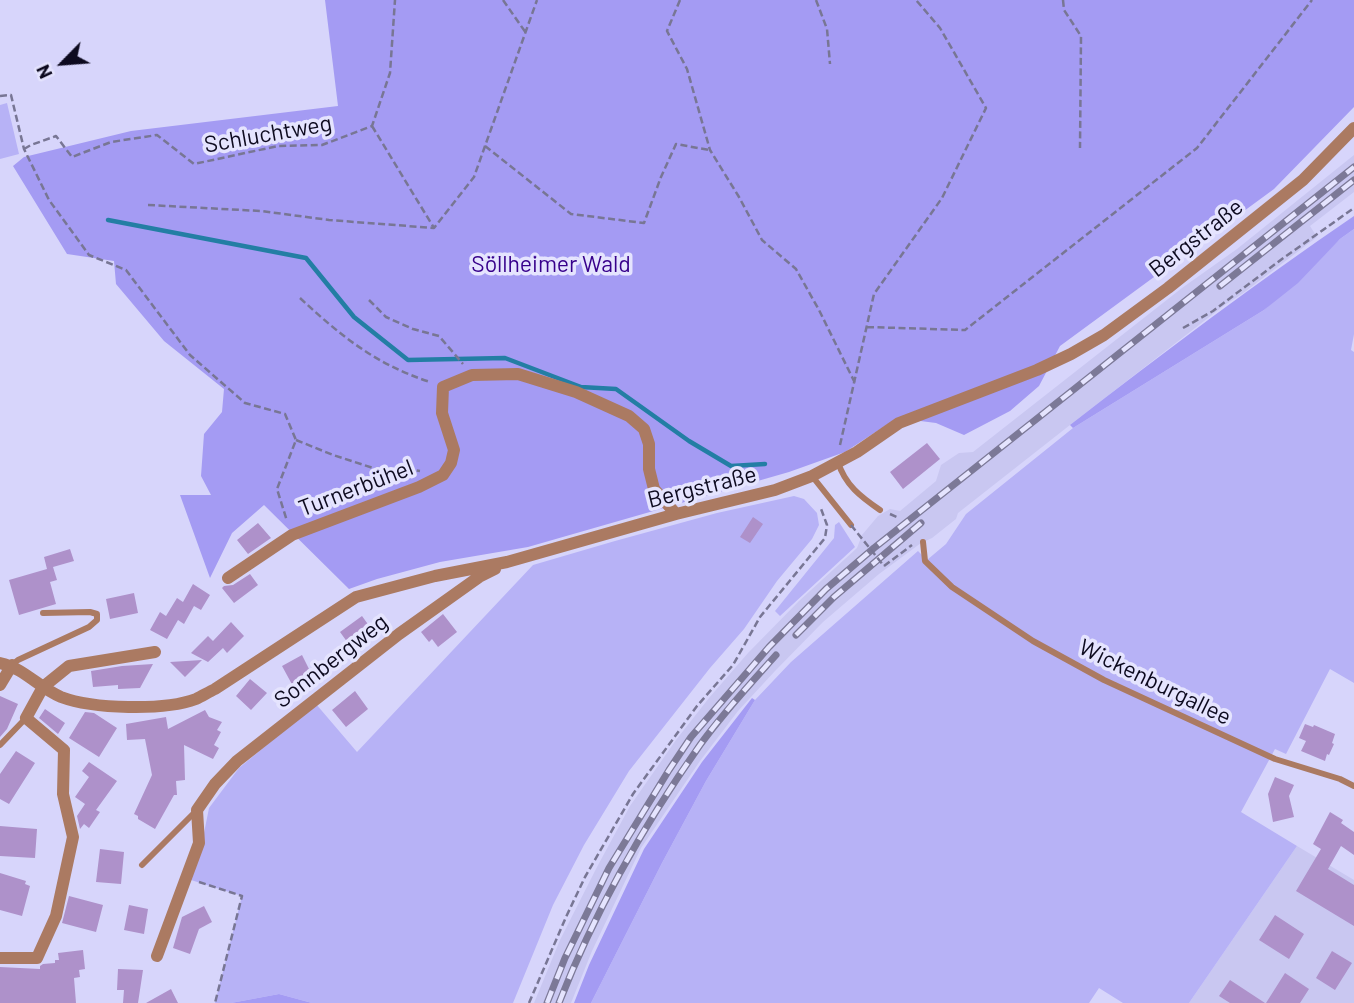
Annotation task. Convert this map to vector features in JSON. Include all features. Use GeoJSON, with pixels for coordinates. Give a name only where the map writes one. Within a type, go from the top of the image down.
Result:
{"type":"FeatureCollection","features":[{"type":"Feature","properties":{"kind":"street","name":"Bergstraße"},"geometry":{"type":"LineString","coordinates":[[6,664],[61,697],[85,703],[132,707],[166,706],[184,702],[215,689],[356,597],[435,576],[507,562],[676,514],[775,490],[812,477],[857,452],[899,423],[1037,370],[1104,335],[1168,288],[1303,180],[1354,128]]}},
{"type":"Feature","properties":{"kind":"street"},"geometry":{"type":"LineString","coordinates":[[443,387],[472,375],[518,374],[576,392],[629,416],[645,429],[654,489],[676,514]]}},
{"type":"Feature","properties":{"kind":"street","name":"Turnerbühel"},"geometry":{"type":"LineString","coordinates":[[228,578],[292,535],[419,487],[443,475],[451,463],[454,450],[442,413],[443,387]]}},
{"type":"Feature","properties":{"kind":"street","name":"Sonnbergweg"},"geometry":{"type":"LineString","coordinates":[[197,810],[215,784],[237,761],[399,634],[479,577],[507,562]]}},
{"type":"Feature","properties":{"kind":"street"},"geometry":{"type":"LineString","coordinates":[[0,958],[37,958],[56,916],[73,837],[62,794],[64,750],[26,718],[43,687],[69,666],[155,652]]}},
{"type":"Feature","properties":{"kind":"street"},"geometry":{"type":"LineString","coordinates":[[0,685],[6,664]]}},
{"type":"Feature","properties":{"kind":"street"},"geometry":{"type":"LineString","coordinates":[[158,956],[199,843],[197,810]]}},
{"type":"Feature","properties":{"kind":"lane"},"geometry":{"type":"LineString","coordinates":[[838,462],[841,473],[852,489],[880,510]]}},
{"type":"Feature","properties":{"kind":"lane"},"geometry":{"type":"LineString","coordinates":[[812,477],[851,525]]}},
{"type":"Feature","properties":{"kind":"lane","name":"Wickenburgallee"},"geometry":{"type":"LineString","coordinates":[[920,542],[925,561],[952,587],[1033,641],[1104,680],[1275,759],[1354,786]]}},
{"type":"Feature","properties":{"kind":"lane"},"geometry":{"type":"LineString","coordinates":[[6,664],[97,621],[97,614],[90,612],[43,612]]}},
{"type":"Feature","properties":{"kind":"lane"},"geometry":{"type":"LineString","coordinates":[[0,745],[26,718]]}},
{"type":"Feature","properties":{"kind":"lane","name":"Sonnbergweg"},"geometry":{"type":"LineString","coordinates":[[142,866],[197,810]]}},
{"type":"Feature","properties":{"kind":"path"},"geometry":{"type":"LineString","coordinates":[[395,0],[390,73],[372,126],[433,228]]}},
{"type":"Feature","properties":{"kind":"path"},"geometry":{"type":"LineString","coordinates":[[503,0],[526,33]]}},
{"type":"Feature","properties":{"kind":"path"},"geometry":{"type":"LineString","coordinates":[[433,228],[474,177],[537,0]]}},
{"type":"Feature","properties":{"kind":"path"},"geometry":{"type":"LineString","coordinates":[[680,0],[667,31],[687,69],[710,150],[762,240],[796,269],[855,383]]}},
{"type":"Feature","properties":{"kind":"path"},"geometry":{"type":"LineString","coordinates":[[816,0],[827,29],[830,64]]}},
{"type":"Feature","properties":{"kind":"path"},"geometry":{"type":"LineString","coordinates":[[838,462],[874,294],[942,198],[986,108],[940,28],[916,0]]}},
{"type":"Feature","properties":{"kind":"path"},"geometry":{"type":"LineString","coordinates":[[1063,0],[1064,10],[1081,36],[1080,148]]}},
{"type":"Feature","properties":{"kind":"path"},"geometry":{"type":"LineString","coordinates":[[867,327],[965,330],[1197,148],[1312,0]]}},
{"type":"Feature","properties":{"kind":"path"},"geometry":{"type":"LineString","coordinates":[[0,96],[11,95],[24,149],[49,200],[89,256],[126,270],[190,355],[244,403],[285,414],[296,440],[277,489],[292,535]]}},
{"type":"Feature","properties":{"kind":"path","name":"Schluchtweg"},"geometry":{"type":"LineString","coordinates":[[24,149],[57,136],[72,158],[111,142],[157,135],[194,164],[278,146],[322,145],[372,126]]}},
{"type":"Feature","properties":{"kind":"path"},"geometry":{"type":"LineString","coordinates":[[485,146],[571,214],[644,223],[676,144],[710,150]]}},
{"type":"Feature","properties":{"kind":"path"},"geometry":{"type":"LineString","coordinates":[[148,205],[261,211],[329,220],[433,228]]}},
{"type":"Feature","properties":{"kind":"path"},"geometry":{"type":"LineString","coordinates":[[1184,327],[1213,311],[1354,208]]}},
{"type":"Feature","properties":{"kind":"path"},"geometry":{"type":"LineString","coordinates":[[300,298],[339,333],[372,357],[409,376],[443,387]]}},
{"type":"Feature","properties":{"kind":"path"},"geometry":{"type":"LineString","coordinates":[[369,300],[386,317],[413,329],[439,336],[472,375]]}},
{"type":"Feature","properties":{"kind":"path"},"geometry":{"type":"LineString","coordinates":[[296,440],[376,470],[405,469],[443,475]]}},
{"type":"Feature","properties":{"kind":"path"},"geometry":{"type":"LineString","coordinates":[[529,1003],[585,877],[633,794],[697,706],[733,665],[760,617],[824,538],[827,525],[822,508]]}},
{"type":"Feature","properties":{"kind":"path"},"geometry":{"type":"LineString","coordinates":[[851,525],[884,566],[920,542]]}},
{"type":"Feature","properties":{"kind":"path"},"geometry":{"type":"LineString","coordinates":[[186,879],[242,896],[215,1003]]}},
{"type":"Feature","properties":{"kind":"shaded area"},"geometry":{"type":"Polygon","coordinates":[[[7,103],[19,154],[0,159],[0,105],[7,103]]]}},
{"type":"Feature","properties":{"kind":"shaded area"},"geometry":{"type":"Polygon","coordinates":[[[1354,155],[1354,192],[1310,226],[1317,237],[1070,425],[958,513],[956,519],[932,538],[879,574],[823,622],[775,671],[738,711],[700,761],[641,848],[592,951],[571,1003],[534,1003],[560,940],[597,867],[630,806],[676,740],[748,653],[857,548],[862,535],[878,516],[890,509],[900,511],[936,481],[941,465],[959,453],[973,452],[1182,288],[1237,249],[1354,155]]]}},
{"type":"Feature","properties":{"kind":"shaded area"},"geometry":{"type":"Polygon","coordinates":[[[1354,229],[1354,334],[1351,350],[1354,352],[1354,683],[1330,669],[1286,754],[1275,749],[1241,812],[1297,846],[1189,1003],[1123,1003],[1099,988],[1089,1003],[591,1003],[706,781],[755,700],[791,662],[918,551],[927,560],[946,544],[966,514],[1073,428],[1264,310],[1354,229]]]}},
{"type":"Feature","properties":{"kind":"shaded area"},"geometry":{"type":"Polygon","coordinates":[[[794,496],[804,499],[817,513],[819,525],[812,539],[777,581],[744,629],[629,771],[584,845],[553,905],[513,1003],[312,1003],[279,994],[231,1003],[215,1003],[242,896],[191,880],[209,808],[239,768],[316,704],[357,752],[533,565],[717,513],[794,496]]]}},
{"type":"Feature","properties":{"kind":"shaded area"},"geometry":{"type":"Polygon","coordinates":[[[839,522],[855,547],[780,616],[775,611],[834,538],[835,525],[839,522]]]}},
{"type":"Feature","properties":{"kind":"shaded area"},"geometry":{"type":"Polygon","coordinates":[[[1297,846],[1354,880],[1354,1003],[1189,1003],[1297,846]]]}},
{"type":"Feature","properties":{"kind":"green space","name":"Söllheimer Wald"},"geometry":{"type":"Polygon","coordinates":[[[325,0],[1354,0],[1354,107],[1274,189],[1060,346],[1039,386],[1010,411],[964,435],[936,423],[897,418],[845,452],[789,472],[528,547],[440,562],[349,589],[264,505],[232,533],[210,578],[180,495],[211,495],[201,476],[204,434],[222,412],[224,389],[164,341],[116,284],[114,261],[67,254],[13,166],[24,157],[131,131],[338,106],[325,0]]]}},
{"type":"Feature","properties":{"kind":"green space"},"geometry":{"type":"Polygon","coordinates":[[[1354,216],[1354,229],[1340,239],[1298,283],[1264,310],[1073,428],[1070,425],[1210,318],[1354,216]]]}},
{"type":"Feature","properties":{"kind":"green space"},"geometry":{"type":"Polygon","coordinates":[[[752,698],[755,700],[706,781],[591,1003],[574,1003],[644,849],[702,762],[752,698]]]}},
{"type":"Feature","properties":{"kind":"green space"},"geometry":{"type":"Polygon","coordinates":[[[279,994],[312,1003],[231,1003],[279,994]]]}},
{"type":"Feature","properties":{"kind":"building"},"geometry":{"type":"Polygon","coordinates":[[[927,443],[940,459],[903,489],[890,472],[927,443]]]}},
{"type":"Feature","properties":{"kind":"building"},"geometry":{"type":"Polygon","coordinates":[[[753,517],[763,524],[750,543],[740,537],[753,517]]]}},
{"type":"Feature","properties":{"kind":"building"},"geometry":{"type":"Polygon","coordinates":[[[258,523],[271,538],[248,554],[237,540],[258,523]]]}},
{"type":"Feature","properties":{"kind":"building"},"geometry":{"type":"Polygon","coordinates":[[[70,549],[74,561],[53,567],[57,580],[50,582],[56,604],[19,615],[9,580],[47,569],[44,557],[70,549]]]}},
{"type":"Feature","properties":{"kind":"building"},"geometry":{"type":"Polygon","coordinates":[[[250,574],[258,585],[234,603],[222,588],[233,585],[250,574]]]}},
{"type":"Feature","properties":{"kind":"building"},"geometry":{"type":"Polygon","coordinates":[[[193,584],[210,595],[201,610],[194,606],[184,624],[178,620],[167,639],[150,630],[160,612],[166,616],[177,598],[183,602],[193,584]]]}},
{"type":"Feature","properties":{"kind":"building"},"geometry":{"type":"Polygon","coordinates":[[[134,593],[138,613],[110,619],[106,599],[134,593]]]}},
{"type":"Feature","properties":{"kind":"building"},"geometry":{"type":"Polygon","coordinates":[[[443,614],[457,632],[438,647],[432,639],[429,642],[421,632],[443,614]]]}},
{"type":"Feature","properties":{"kind":"building"},"geometry":{"type":"Polygon","coordinates":[[[362,616],[375,634],[353,650],[340,632],[362,616]]]}},
{"type":"Feature","properties":{"kind":"building"},"geometry":{"type":"Polygon","coordinates":[[[231,622],[244,636],[227,653],[223,648],[208,662],[191,653],[208,636],[213,641],[231,622]]]}},
{"type":"Feature","properties":{"kind":"building"},"geometry":{"type":"Polygon","coordinates":[[[302,655],[313,677],[294,688],[282,666],[302,655]]]}},
{"type":"Feature","properties":{"kind":"building"},"geometry":{"type":"Polygon","coordinates":[[[202,660],[185,677],[170,662],[202,660]]]}},
{"type":"Feature","properties":{"kind":"building"},"geometry":{"type":"Polygon","coordinates":[[[153,664],[140,688],[118,689],[118,685],[93,687],[91,671],[153,664]]]}},
{"type":"Feature","properties":{"kind":"building"},"geometry":{"type":"Polygon","coordinates":[[[250,679],[267,693],[251,710],[236,696],[250,679]]]}},
{"type":"Feature","properties":{"kind":"building"},"geometry":{"type":"Polygon","coordinates":[[[355,691],[368,709],[346,727],[332,710],[355,691]]]}},
{"type":"Feature","properties":{"kind":"building"},"geometry":{"type":"Polygon","coordinates":[[[0,696],[18,704],[7,729],[0,737],[0,696]]]}},
{"type":"Feature","properties":{"kind":"building"},"geometry":{"type":"Polygon","coordinates":[[[45,709],[65,723],[58,734],[39,718],[45,709]]]}},
{"type":"Feature","properties":{"kind":"building"},"geometry":{"type":"Polygon","coordinates":[[[205,710],[209,717],[222,722],[217,730],[221,732],[214,745],[219,748],[213,759],[184,745],[185,780],[176,781],[177,795],[174,795],[155,829],[134,814],[152,775],[145,739],[127,740],[126,724],[166,717],[168,729],[205,710]]]}},
{"type":"Feature","properties":{"kind":"building"},"geometry":{"type":"Polygon","coordinates":[[[85,712],[94,713],[117,728],[99,757],[69,738],[85,712]]]}},
{"type":"Feature","properties":{"kind":"building"},"geometry":{"type":"Polygon","coordinates":[[[1305,724],[1335,734],[1334,744],[1325,761],[1301,751],[1306,741],[1299,738],[1305,724]]]}},
{"type":"Feature","properties":{"kind":"building"},"geometry":{"type":"Polygon","coordinates":[[[16,751],[35,763],[9,804],[0,799],[0,774],[16,751]]]}},
{"type":"Feature","properties":{"kind":"building"},"geometry":{"type":"Polygon","coordinates":[[[89,762],[117,781],[96,810],[100,812],[89,828],[84,824],[80,829],[77,816],[85,804],[75,797],[89,777],[82,771],[89,762]]]}},
{"type":"Feature","properties":{"kind":"building"},"geometry":{"type":"Polygon","coordinates":[[[1275,777],[1294,785],[1289,796],[1294,817],[1273,822],[1268,794],[1275,777]]]}},
{"type":"Feature","properties":{"kind":"building"},"geometry":{"type":"Polygon","coordinates":[[[1330,812],[1343,820],[1341,823],[1354,832],[1354,855],[1341,846],[1328,869],[1354,885],[1354,926],[1296,891],[1321,849],[1313,844],[1330,812]]]}},
{"type":"Feature","properties":{"kind":"building"},"geometry":{"type":"Polygon","coordinates":[[[0,826],[37,829],[35,858],[0,856],[0,826]]]}},
{"type":"Feature","properties":{"kind":"building"},"geometry":{"type":"Polygon","coordinates":[[[100,849],[124,852],[121,884],[96,882],[100,849]]]}},
{"type":"Feature","properties":{"kind":"building"},"geometry":{"type":"Polygon","coordinates":[[[0,873],[26,881],[25,884],[30,886],[22,916],[0,910],[0,873]]]}},
{"type":"Feature","properties":{"kind":"building"},"geometry":{"type":"Polygon","coordinates":[[[69,896],[103,905],[96,932],[62,923],[69,896]]]}},
{"type":"Feature","properties":{"kind":"building"},"geometry":{"type":"Polygon","coordinates":[[[129,905],[148,909],[144,934],[124,930],[129,905]]]}},
{"type":"Feature","properties":{"kind":"building"},"geometry":{"type":"Polygon","coordinates":[[[204,906],[212,922],[199,929],[190,954],[173,948],[182,917],[204,906]]]}},
{"type":"Feature","properties":{"kind":"building"},"geometry":{"type":"Polygon","coordinates":[[[1275,915],[1304,934],[1289,959],[1259,940],[1275,915]]]}},
{"type":"Feature","properties":{"kind":"building"},"geometry":{"type":"Polygon","coordinates":[[[83,950],[85,969],[79,970],[80,977],[74,978],[76,1003],[0,1003],[0,967],[40,969],[43,964],[59,960],[58,953],[83,950]]]}},
{"type":"Feature","properties":{"kind":"building"},"geometry":{"type":"Polygon","coordinates":[[[1332,951],[1352,963],[1335,990],[1316,978],[1332,951]]]}},
{"type":"Feature","properties":{"kind":"building"},"geometry":{"type":"Polygon","coordinates":[[[118,969],[143,970],[138,1003],[123,1003],[124,990],[117,990],[118,969]]]}},
{"type":"Feature","properties":{"kind":"building"},"geometry":{"type":"Polygon","coordinates":[[[1285,973],[1309,989],[1300,1003],[1266,1003],[1285,973]]]}},
{"type":"Feature","properties":{"kind":"building"},"geometry":{"type":"Polygon","coordinates":[[[1230,980],[1265,1003],[1230,1003],[1219,996],[1230,980]]]}},
{"type":"Feature","properties":{"kind":"building"},"geometry":{"type":"Polygon","coordinates":[[[171,989],[178,1003],[146,1003],[171,989]]]}},
{"type":"Feature","properties":{"kind":"waterway"},"geometry":{"type":"LineString","coordinates":[[108,220],[306,258],[354,317],[408,360],[505,358],[581,387],[616,389],[689,441],[731,466],[765,464]]}},
{"type":"Feature","properties":{"kind":"railway"},"geometry":{"type":"LineString","coordinates":[[547,1003],[565,958],[609,868],[669,770],[691,737],[769,647],[826,589],[874,548],[1354,167]]}},
{"type":"Feature","properties":{"kind":"railway"},"geometry":{"type":"LineString","coordinates":[[1220,286],[1354,180]]}},
{"type":"Feature","properties":{"kind":"railway"},"geometry":{"type":"LineString","coordinates":[[796,635],[834,597],[921,523]]}},
{"type":"Feature","properties":{"kind":"railway"},"geometry":{"type":"LineString","coordinates":[[559,1003],[604,902],[659,807],[709,733],[776,655]]}}]}
